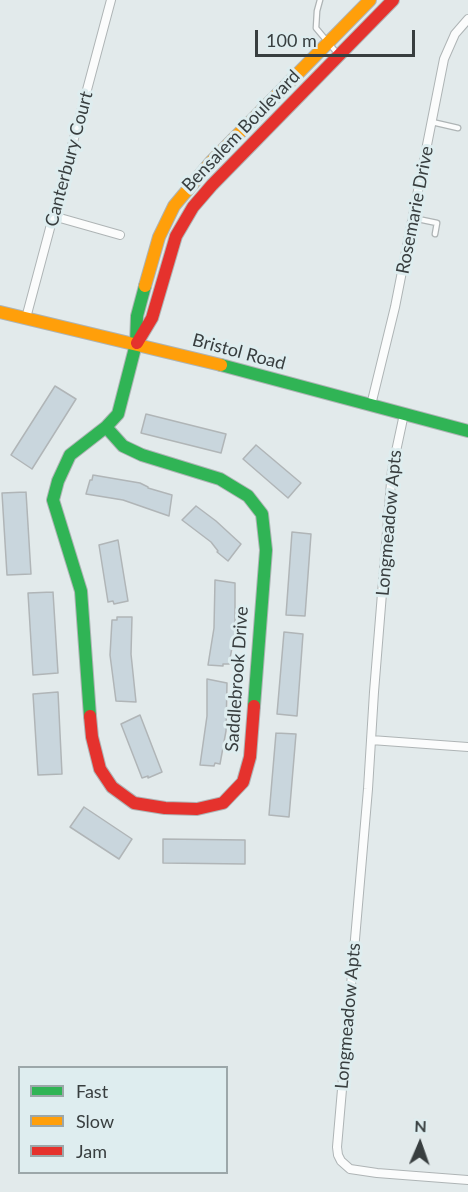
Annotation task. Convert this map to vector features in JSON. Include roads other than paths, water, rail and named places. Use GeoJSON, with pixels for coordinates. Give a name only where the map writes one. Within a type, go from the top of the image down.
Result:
{"type":"FeatureCollection","features":[{"type":"Feature","properties":{"kind":"street","name":"Canterbury Court"},"geometry":{"type":"LineString","coordinates":[[26,318],[111,0]]}},
{"type":"Feature","properties":{"kind":"street","name":"Bensalem Boulevard"},"geometry":{"type":"LineString","coordinates":[[136,344],[137,316],[153,254],[174,206],[210,163],[370,0]]}},
{"type":"Feature","properties":{"kind":"street","name":"Bensalem Boulevard"},"geometry":{"type":"LineString","coordinates":[[136,344],[152,318],[176,236],[193,207],[393,0]]}},
{"type":"Feature","properties":{"kind":"street","name":"Rosemarie Drive"},"geometry":{"type":"LineString","coordinates":[[371,405],[384,356],[444,60],[455,34],[468,19]]}},
{"type":"Feature","properties":{"kind":"street"},"geometry":{"type":"LineString","coordinates":[[53,216],[120,236]]}},
{"type":"Feature","properties":{"kind":"street","name":"Bristol Road"},"geometry":{"type":"LineString","coordinates":[[0,312],[136,344],[468,431]]}},
{"type":"Feature","properties":{"kind":"street","name":"Saddlebrook Drive"},"geometry":{"type":"LineString","coordinates":[[106,427],[123,446],[142,455],[220,479],[248,496],[261,514],[266,549],[250,757],[243,782],[223,803],[197,809],[165,808],[134,803],[112,787],[98,763],[92,737],[81,591],[53,500],[58,481],[70,455],[106,427],[118,414],[136,344]]}},
{"type":"Feature","properties":{"kind":"street","name":"Longmeadow Apts"},"geometry":{"type":"LineString","coordinates":[[404,414],[393,470],[338,1124],[338,1155],[350,1169],[468,1180]]}},
{"type":"Feature","properties":{"kind":"street"},"geometry":{"type":"LineString","coordinates":[[371,740],[468,747]]}},
{"type":"Feature","properties":{"kind":"lane"},"geometry":{"type":"LineString","coordinates":[[320,0],[316,28],[339,55]]}},
{"type":"Feature","properties":{"kind":"lane"},"geometry":{"type":"LineString","coordinates":[[432,122],[458,128]]}},
{"type":"Feature","properties":{"kind":"lane"},"geometry":{"type":"LineString","coordinates":[[413,218],[437,222],[435,234]]}}]}
